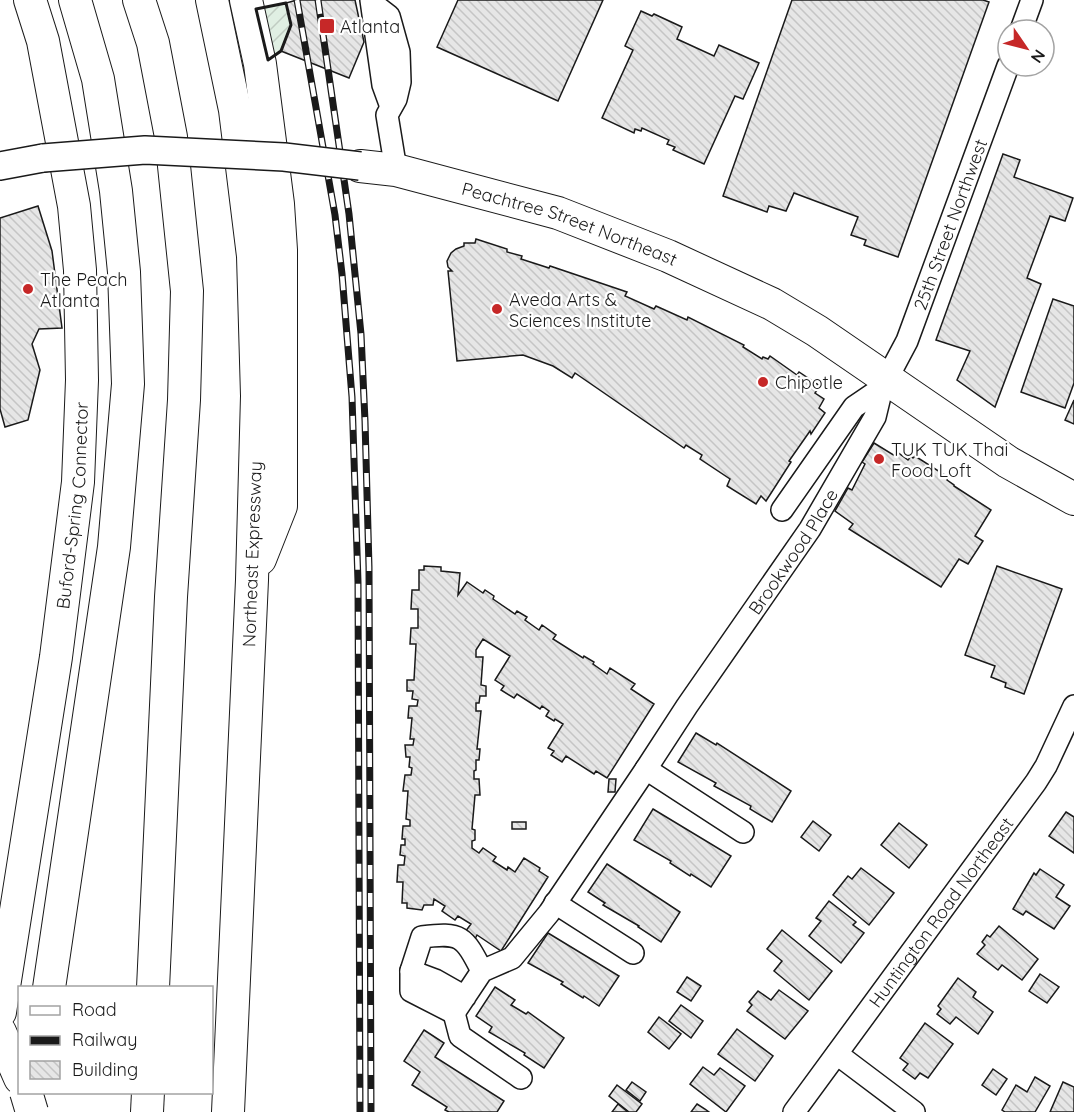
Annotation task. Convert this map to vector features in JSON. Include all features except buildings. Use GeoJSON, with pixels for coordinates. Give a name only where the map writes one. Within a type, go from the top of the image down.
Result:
{"type":"FeatureCollection","features":[{"type":"Feature","properties":{"kind":"highway","name":"Buford-Spring Connector"},"geometry":{"type":"LineString","coordinates":[[0,1012],[56,657],[78,482],[82,380],[80,270],[74,206],[43,40],[30,0]]}},
{"type":"Feature","properties":{"kind":"highway"},"geometry":{"type":"LineString","coordinates":[[49,986],[114,547],[128,384],[124,272],[116,191],[98,79],[75,0]]}},
{"type":"Feature","properties":{"kind":"highway"},"geometry":{"type":"LineString","coordinates":[[139,0],[153,43],[171,137],[187,291],[184,400],[171,597],[153,986]]}},
{"type":"Feature","properties":{"kind":"highway","name":"Northeast Expressway"},"geometry":{"type":"LineString","coordinates":[[212,0],[235,110],[253,256],[257,396],[252,580],[228,1112]]}},
{"type":"Feature","properties":{"kind":"highway"},"geometry":{"type":"LineString","coordinates":[[246,0],[261,75],[278,204],[281,250],[281,506],[252,580]]}},
{"type":"Feature","properties":{"kind":"highway","name":"Peachtree Street Northeast"},"geometry":{"type":"LineString","coordinates":[[360,166],[396,170],[558,213],[668,256],[772,304],[817,331],[884,384],[1008,462],[1074,499]]}},
{"type":"Feature","properties":{"kind":"highway"},"geometry":{"type":"LineString","coordinates":[[0,1032],[18,1073]]}},
{"type":"Feature","properties":{"kind":"highway"},"geometry":{"type":"LineString","coordinates":[[27,1094],[32,1112]]}},
{"type":"Feature","properties":{"kind":"highway"},"geometry":{"type":"LineString","coordinates":[[32,1112],[34,1094]]}},
{"type":"Feature","properties":{"kind":"highway"},"geometry":{"type":"LineString","coordinates":[[147,1112],[148,1094]]}},
{"type":"Feature","properties":{"kind":"main road","name":"Peachtree Street Northeast"},"geometry":{"type":"LineString","coordinates":[[0,166],[43,158],[145,150],[284,157],[360,166]]}},
{"type":"Feature","properties":{"kind":"street"},"geometry":{"type":"LineString","coordinates":[[1026,18],[1032,0]]}},
{"type":"Feature","properties":{"kind":"street"},"geometry":{"type":"LineString","coordinates":[[371,1],[389,16],[399,52],[400,82],[396,99],[387,115],[396,170]]}},
{"type":"Feature","properties":{"kind":"street","name":"25th Street Northwest"},"geometry":{"type":"LineString","coordinates":[[884,384],[907,341],[1004,78]]}},
{"type":"Feature","properties":{"kind":"street","name":"Brookwood Place"},"geometry":{"type":"LineString","coordinates":[[782,510],[854,407],[884,384]]}},
{"type":"Feature","properties":{"kind":"street","name":"Brookwood Place"},"geometry":{"type":"LineString","coordinates":[[482,971],[512,958],[555,903],[687,706],[810,529],[875,417],[884,384]]}},
{"type":"Feature","properties":{"kind":"street","name":"Huntington Road Northeast"},"geometry":{"type":"LineString","coordinates":[[794,1112],[1036,782],[1074,706]]}},
{"type":"Feature","properties":{"kind":"street"},"geometry":{"type":"LineString","coordinates":[[646,770],[743,832]]}},
{"type":"Feature","properties":{"kind":"street"},"geometry":{"type":"LineString","coordinates":[[555,903],[633,953]]}},
{"type":"Feature","properties":{"kind":"street"},"geometry":{"type":"LineString","coordinates":[[459,1005],[435,980],[411,971],[422,937],[449,933],[469,945],[482,971],[459,1005],[460,1036],[521,1078]]}},
{"type":"Feature","properties":{"kind":"street"},"geometry":{"type":"LineString","coordinates":[[837,1054],[914,1112]]}},
{"type":"Feature","properties":{"kind":"green space"},"geometry":{"type":"Polygon","coordinates":[[[286,3],[291,25],[281,51],[268,60],[256,9],[286,3]]]}},
{"type":"Feature","properties":{"kind":"railway"},"geometry":{"type":"LineString","coordinates":[[297,0],[335,215],[352,397],[358,582],[360,1112]]}},
{"type":"Feature","properties":{"kind":"railway"},"geometry":{"type":"LineString","coordinates":[[318,0],[349,214],[361,334],[369,567],[371,1112]]}},
{"type":"Feature","properties":{"kind":"wall"},"geometry":{"type":"LineString","coordinates":[[286,3],[291,25],[281,51],[268,60],[256,9],[286,3]]}},
{"type":"Feature","properties":{"kind":"place","name":"Atlanta"},"geometry":{"type":"Point","coordinates":[327,26]}},
{"type":"Feature","properties":{"kind":"place","name":"The Peach Atlanta"},"geometry":{"type":"Point","coordinates":[28,289]}},
{"type":"Feature","properties":{"kind":"place","name":"Aveda Arts & Sciences Institute"},"geometry":{"type":"Point","coordinates":[497,309]}},
{"type":"Feature","properties":{"kind":"place","name":"Chipotle"},"geometry":{"type":"Point","coordinates":[763,382]}},
{"type":"Feature","properties":{"kind":"place","name":"TUK TUK Thai Food Loft"},"geometry":{"type":"Point","coordinates":[879,459]}}]}
